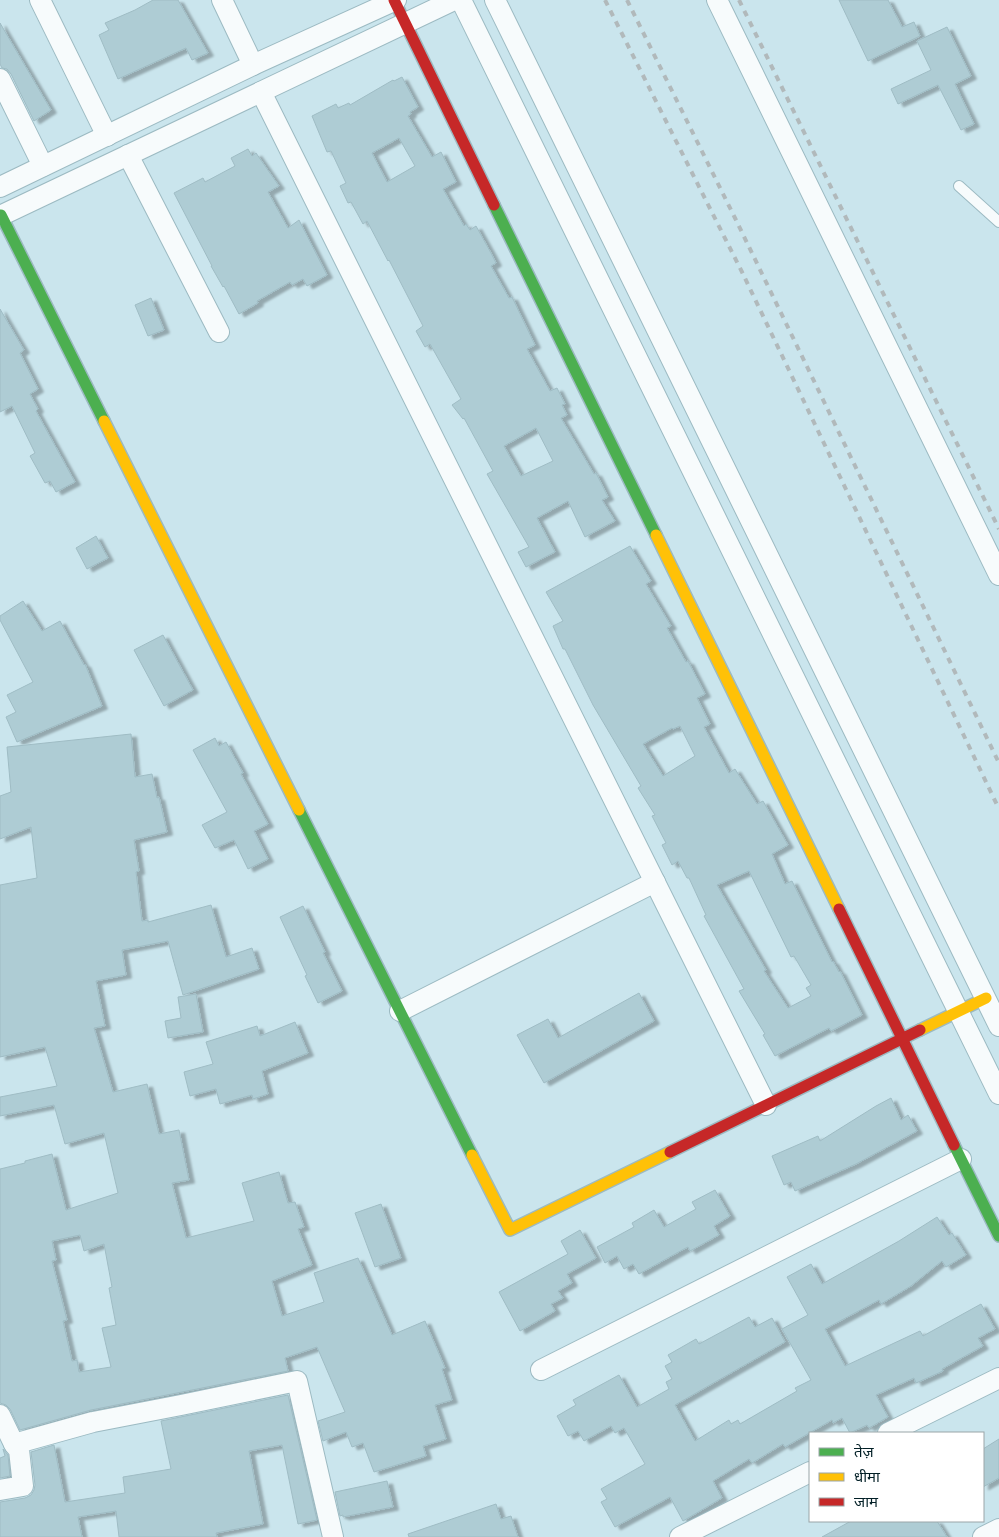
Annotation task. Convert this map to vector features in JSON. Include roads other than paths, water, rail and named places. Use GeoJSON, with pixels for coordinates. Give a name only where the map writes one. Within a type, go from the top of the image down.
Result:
{"type":"FeatureCollection","features":[{"type":"Feature","properties":{"kind":"street"},"geometry":{"type":"LineString","coordinates":[[40,0],[107,136]]}},
{"type":"Feature","properties":{"kind":"street"},"geometry":{"type":"LineString","coordinates":[[222,0],[254,65]]}},
{"type":"Feature","properties":{"kind":"street"},"geometry":{"type":"LineString","coordinates":[[0,187],[254,65],[395,0],[999,1236]]}},
{"type":"Feature","properties":{"kind":"street"},"geometry":{"type":"LineString","coordinates":[[454,0],[1,216],[510,1230],[986,998]]}},
{"type":"Feature","properties":{"kind":"street"},"geometry":{"type":"LineString","coordinates":[[461,0],[999,1094]]}},
{"type":"Feature","properties":{"kind":"street"},"geometry":{"type":"LineString","coordinates":[[495,0],[999,1026]]}},
{"type":"Feature","properties":{"kind":"street"},"geometry":{"type":"LineString","coordinates":[[717,0],[999,575]]}},
{"type":"Feature","properties":{"kind":"street"},"geometry":{"type":"LineString","coordinates":[[0,79],[43,166]]}},
{"type":"Feature","properties":{"kind":"street"},"geometry":{"type":"LineString","coordinates":[[261,92],[766,1105]]}},
{"type":"Feature","properties":{"kind":"street"},"geometry":{"type":"LineString","coordinates":[[128,155],[219,332]]}},
{"type":"Feature","properties":{"kind":"street"},"geometry":{"type":"LineString","coordinates":[[400,1011],[655,882]]}},
{"type":"Feature","properties":{"kind":"street"},"geometry":{"type":"LineString","coordinates":[[541,1370],[961,1159]]}},
{"type":"Feature","properties":{"kind":"street"},"geometry":{"type":"LineString","coordinates":[[890,1432],[999,1378]]}},
{"type":"Feature","properties":{"kind":"street"},"geometry":{"type":"LineString","coordinates":[[14,1444],[93,1422],[297,1380],[333,1537]]}},
{"type":"Feature","properties":{"kind":"street"},"geometry":{"type":"LineString","coordinates":[[0,1415],[14,1444],[19,1450],[23,1486],[0,1490]]}},
{"type":"Feature","properties":{"kind":"street"},"geometry":{"type":"LineString","coordinates":[[680,1537],[809,1472]]}},
{"type":"Feature","properties":{"kind":"street"},"geometry":{"type":"LineString","coordinates":[[982,1537],[999,1529]]}},
{"type":"Feature","properties":{"kind":"lane"},"geometry":{"type":"LineString","coordinates":[[959,186],[999,222]]}},
{"type":"Feature","properties":{"kind":"railway"},"geometry":{"type":"LineString","coordinates":[[605,0],[742,272],[999,809]]}},
{"type":"Feature","properties":{"kind":"railway"},"geometry":{"type":"LineString","coordinates":[[627,0],[735,218],[999,763]]}},
{"type":"Feature","properties":{"kind":"railway"},"geometry":{"type":"LineString","coordinates":[[739,0],[999,529]]}}]}
